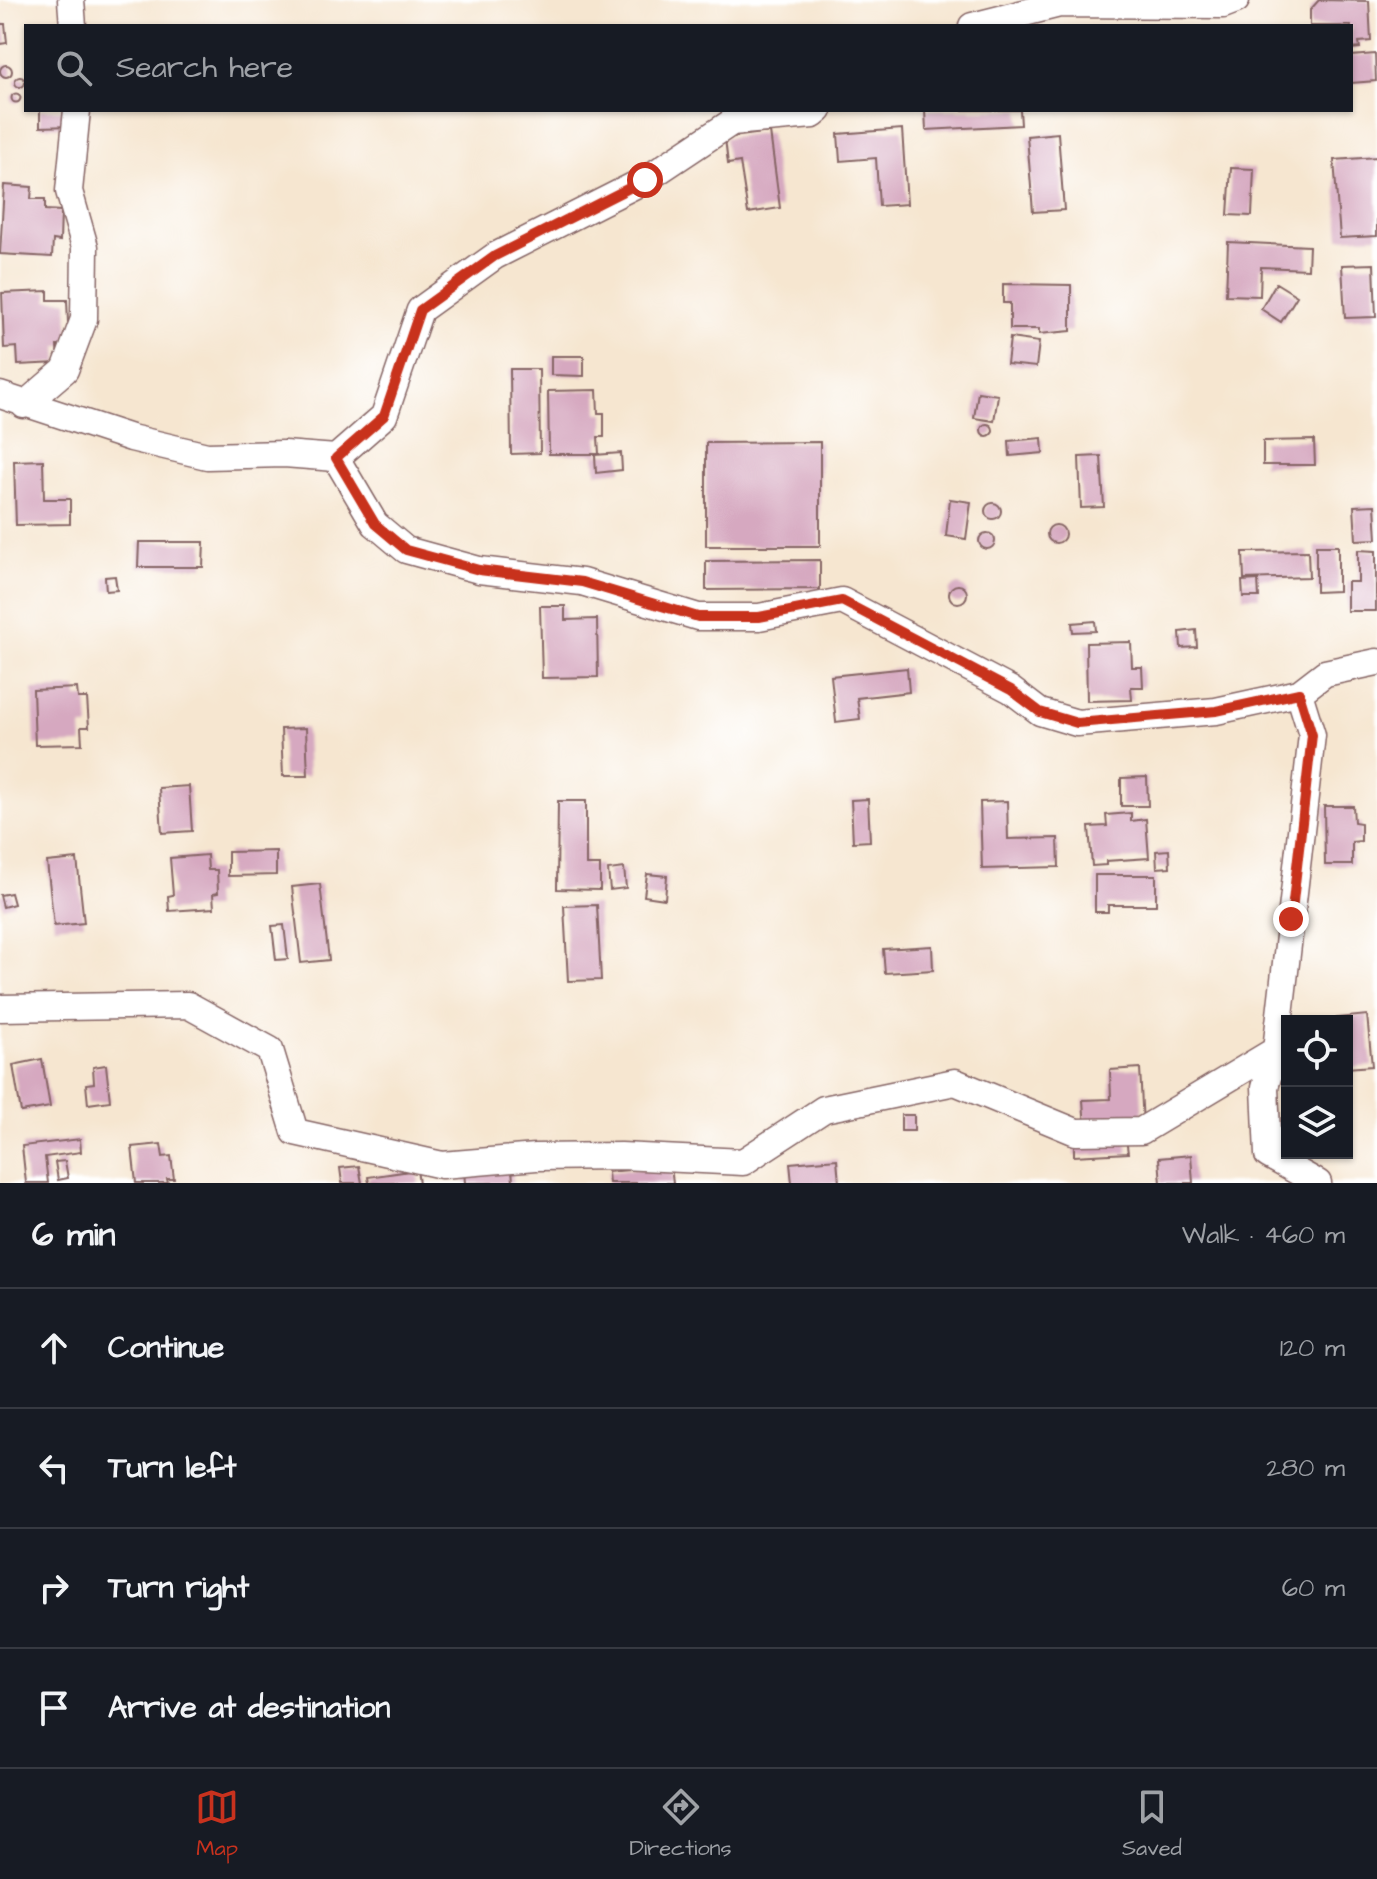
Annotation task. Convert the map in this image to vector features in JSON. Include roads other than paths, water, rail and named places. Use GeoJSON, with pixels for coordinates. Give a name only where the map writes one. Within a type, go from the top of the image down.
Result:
{"type":"FeatureCollection","features":[{"type":"Feature","properties":{"kind":"street"},"geometry":{"type":"LineString","coordinates":[[71,0],[73,24]]}},
{"type":"Feature","properties":{"kind":"street"},"geometry":{"type":"LineString","coordinates":[[980,24],[1060,4],[1223,5],[1236,0]]}},
{"type":"Feature","properties":{"kind":"street"},"geometry":{"type":"LineString","coordinates":[[12,400],[65,370],[84,319],[85,247],[69,191],[77,112]]}},
{"type":"Feature","properties":{"kind":"street"},"geometry":{"type":"LineString","coordinates":[[12,400],[131,438],[207,456],[284,454],[336,458],[384,416],[420,310],[432,301],[495,256],[645,180],[732,122],[813,115],[817,112]]}},
{"type":"Feature","properties":{"kind":"street"},"geometry":{"type":"LineString","coordinates":[[336,458],[375,524],[406,550],[479,570],[582,582],[698,617],[759,617],[842,601],[1011,690],[1040,712],[1077,723],[1216,711],[1299,693],[1325,673],[1377,662]]}},
{"type":"Feature","properties":{"kind":"street"},"geometry":{"type":"LineString","coordinates":[[1299,693],[1312,735],[1276,1050],[1265,1087],[1268,1155],[1318,1183]]}},
{"type":"Feature","properties":{"kind":"street"},"geometry":{"type":"LineString","coordinates":[[0,1008],[188,1005],[270,1050],[295,1132],[442,1165],[536,1157],[607,1156],[743,1162],[824,1109],[955,1082],[1076,1132],[1141,1131],[1276,1050]]}}]}
